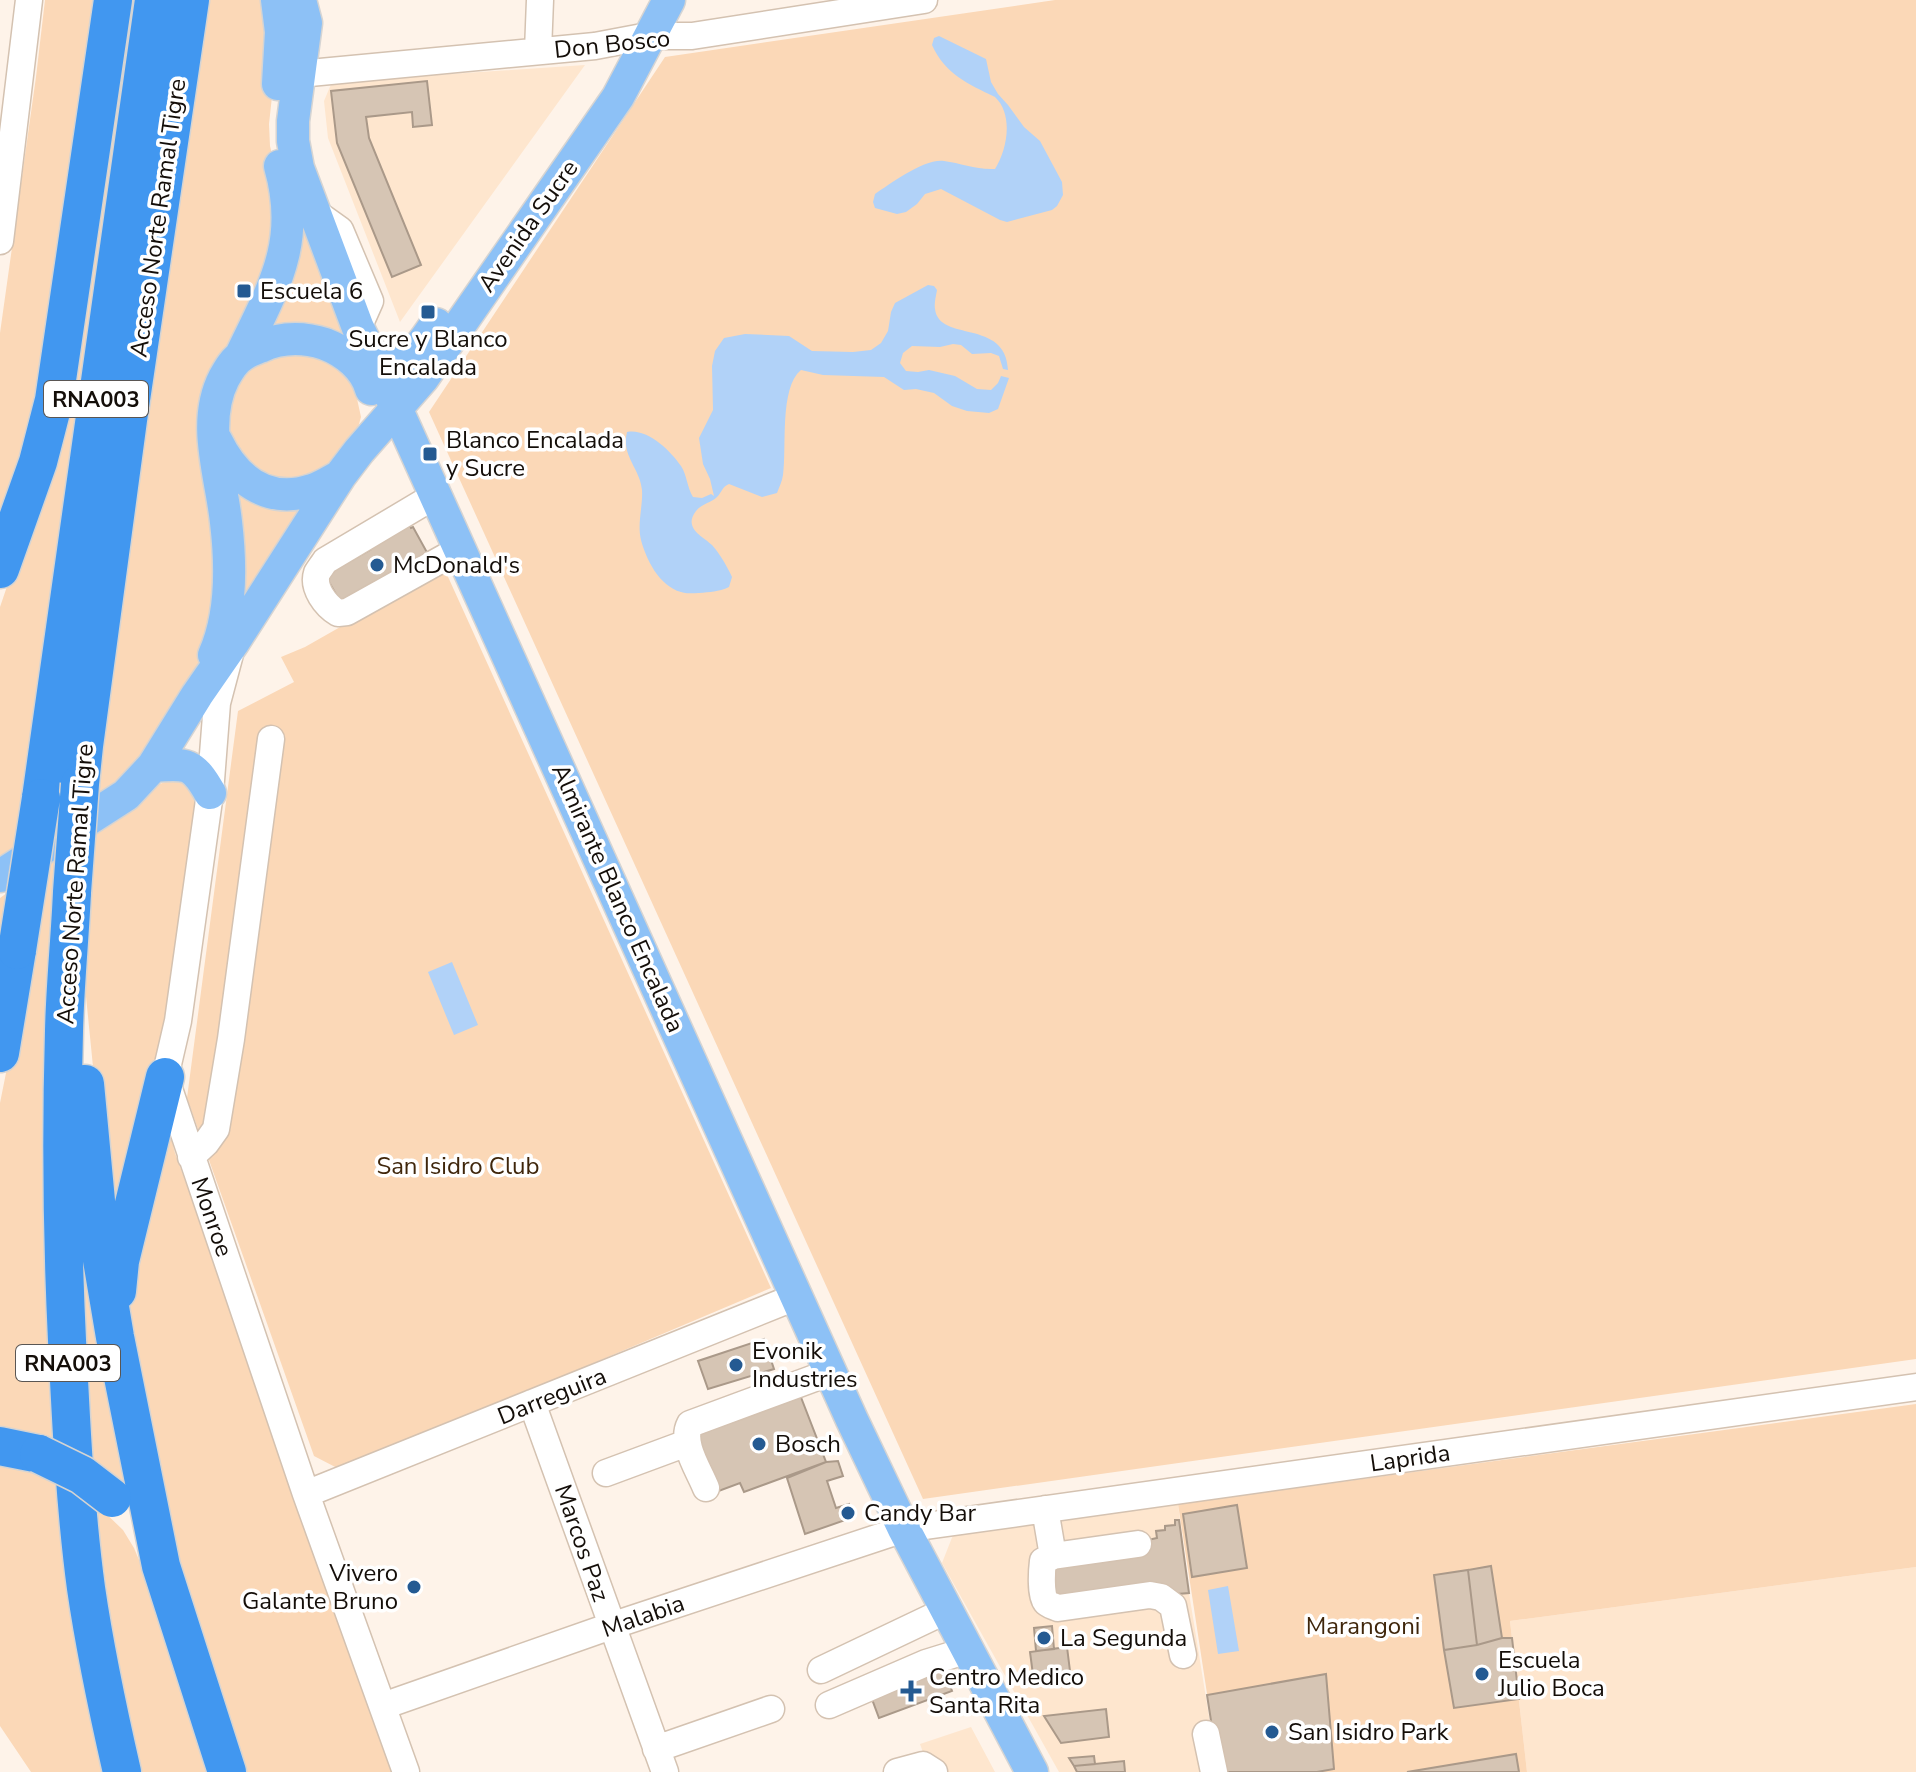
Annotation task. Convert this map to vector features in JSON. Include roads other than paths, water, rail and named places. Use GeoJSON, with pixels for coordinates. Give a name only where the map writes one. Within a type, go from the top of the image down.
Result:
{"type":"FeatureCollection","features":[{"type":"Feature","properties":{"kind":"highway"},"geometry":{"type":"LineString","coordinates":[[0,569],[38,462],[54,400],[113,0]]}},
{"type":"Feature","properties":{"kind":"highway","name":"Acceso Norte Ramal Tigre"},"geometry":{"type":"LineString","coordinates":[[0,1053],[41,798],[154,0]]}},
{"type":"Feature","properties":{"kind":"highway","name":"Acceso Norte Ramal Tigre"},"geometry":{"type":"LineString","coordinates":[[122,1772],[100,1672],[86,1587],[77,1499],[63,1252],[64,1029],[80,784],[90,698],[190,0]]}},
{"type":"Feature","properties":{"kind":"highway"},"geometry":{"type":"LineString","coordinates":[[69,950],[97,1229],[115,1337],[161,1566],[227,1772]]}},
{"type":"Feature","properties":{"kind":"highway"},"geometry":{"type":"LineString","coordinates":[[0,997],[16,952]]}},
{"type":"Feature","properties":{"kind":"highway"},"geometry":{"type":"LineString","coordinates":[[115,1337],[120,1261],[165,1077]]}},
{"type":"Feature","properties":{"kind":"highway"},"geometry":{"type":"LineString","coordinates":[[0,1446],[39,1454],[82,1475],[112,1498],[139,1525],[161,1566]]}},
{"type":"Feature","properties":{"kind":"main road"},"geometry":{"type":"LineString","coordinates":[[197,695],[217,649],[224,622],[229,578],[226,522],[215,456],[214,410],[218,390],[236,361],[278,276],[287,234],[288,199],[274,132],[281,32],[277,0]]}},
{"type":"Feature","properties":{"kind":"main road","name":"Avenida Sucre"},"geometry":{"type":"LineString","coordinates":[[350,463],[423,378],[618,97],[669,0]]}},
{"type":"Feature","properties":{"kind":"main road","name":"Almirante Blanco Encalada"},"geometry":{"type":"LineString","coordinates":[[305,8],[293,141],[298,168],[358,328],[370,373],[396,408],[904,1529],[1032,1772]]}},
{"type":"Feature","properties":{"kind":"main road","name":"Avenida Sucre"},"geometry":{"type":"LineString","coordinates":[[370,373],[391,368],[412,357],[602,81],[627,52],[648,36]]}},
{"type":"Feature","properties":{"kind":"main road"},"geometry":{"type":"LineString","coordinates":[[0,876],[126,795],[153,766],[350,463],[370,419],[370,373],[332,347],[314,340],[292,338],[270,342],[236,361]]}},
{"type":"Feature","properties":{"kind":"main road"},"geometry":{"type":"LineString","coordinates":[[214,436],[223,454],[247,482],[267,492],[284,494],[315,490],[350,463]]}},
{"type":"Feature","properties":{"kind":"main road"},"geometry":{"type":"LineString","coordinates":[[153,766],[172,764],[188,767],[199,775],[210,793]]}},
{"type":"Feature","properties":{"kind":"street"},"geometry":{"type":"LineString","coordinates":[[0,241],[29,0]]}},
{"type":"Feature","properties":{"kind":"street"},"geometry":{"type":"LineString","coordinates":[[538,51],[540,0]]}},
{"type":"Feature","properties":{"kind":"street","name":"Don Bosco"},"geometry":{"type":"LineString","coordinates":[[299,74],[595,46],[648,36],[692,36],[924,0]]}},
{"type":"Feature","properties":{"kind":"street"},"geometry":{"type":"LineString","coordinates":[[436,495],[325,561],[317,572],[316,585],[328,608],[338,613],[347,612],[460,549]]}},
{"type":"Feature","properties":{"kind":"street"},"geometry":{"type":"LineString","coordinates":[[165,1077],[178,1021],[210,793],[217,703],[233,643]]}},
{"type":"Feature","properties":{"kind":"street"},"geometry":{"type":"LineString","coordinates":[[191,1157],[216,1129],[271,739]]}},
{"type":"Feature","properties":{"kind":"street","name":"Monroe"},"geometry":{"type":"LineString","coordinates":[[165,1077],[306,1494],[406,1772]]}},
{"type":"Feature","properties":{"kind":"street","name":"Darreguira"},"geometry":{"type":"LineString","coordinates":[[306,1494],[798,1296]]}},
{"type":"Feature","properties":{"kind":"street"},"geometry":{"type":"LineString","coordinates":[[706,1488],[687,1443],[690,1424],[831,1372]]}},
{"type":"Feature","properties":{"kind":"street","name":"Laprida"},"geometry":{"type":"LineString","coordinates":[[904,1529],[1916,1387]]}},
{"type":"Feature","properties":{"kind":"street","name":"Marcos Paz"},"geometry":{"type":"LineString","coordinates":[[532,1403],[660,1760]]}},
{"type":"Feature","properties":{"kind":"street"},"geometry":{"type":"LineString","coordinates":[[606,1473],[687,1443]]}},
{"type":"Feature","properties":{"kind":"street"},"geometry":{"type":"LineString","coordinates":[[1045,1509],[1053,1556]]}},
{"type":"Feature","properties":{"kind":"street","name":"Malabia"},"geometry":{"type":"LineString","coordinates":[[383,1706],[611,1626],[904,1529]]}},
{"type":"Feature","properties":{"kind":"street"},"geometry":{"type":"LineString","coordinates":[[1138,1544],[1053,1556],[1043,1561],[1044,1599],[1047,1604],[1058,1608],[1150,1595],[1161,1597],[1173,1606],[1183,1655]]}},
{"type":"Feature","properties":{"kind":"street"},"geometry":{"type":"LineString","coordinates":[[821,1670],[947,1610]]}},
{"type":"Feature","properties":{"kind":"street"},"geometry":{"type":"LineString","coordinates":[[829,1705],[926,1663],[968,1650]]}},
{"type":"Feature","properties":{"kind":"street"},"geometry":{"type":"LineString","coordinates":[[660,1760],[771,1709]]}},
{"type":"Feature","properties":{"kind":"street"},"geometry":{"type":"LineString","coordinates":[[1206,1734],[1214,1772]]}},
{"type":"Feature","properties":{"kind":"street"},"geometry":{"type":"LineString","coordinates":[[897,1772],[923,1765],[934,1772]]}},
{"type":"Feature","properties":{"kind":"water"},"geometry":{"type":"Polygon","coordinates":[[[939,36],[986,59],[991,82],[998,94],[1024,127],[1040,141],[1062,182],[1063,195],[1052,210],[1007,222],[941,189],[925,194],[906,212],[897,214],[875,208],[875,194],[927,163],[944,161],[995,169],[1003,152],[1007,123],[1001,104],[944,64],[932,45],[934,38],[939,36]]]}},
{"type":"Feature","properties":{"kind":"water"},"geometry":{"type":"Polygon","coordinates":[[[928,285],[937,290],[935,307],[939,319],[948,326],[996,343],[1004,354],[1008,370],[1003,369],[999,356],[991,353],[972,354],[961,345],[953,344],[912,346],[903,353],[900,363],[906,371],[929,370],[955,376],[977,389],[991,390],[1001,376],[1009,378],[998,409],[989,413],[967,411],[952,406],[934,393],[904,390],[884,377],[823,375],[801,370],[789,390],[783,475],[777,493],[762,497],[729,484],[715,499],[698,509],[693,517],[695,531],[712,545],[728,569],[732,577],[729,587],[714,592],[683,593],[666,584],[650,563],[641,540],[641,482],[627,448],[627,432],[642,433],[671,453],[683,470],[693,497],[714,496],[703,464],[699,438],[713,410],[712,366],[715,351],[724,338],[745,334],[789,336],[812,351],[871,350],[881,343],[888,331],[895,303],[928,285]]]}},
{"type":"Feature","properties":{"kind":"water"},"geometry":{"type":"Polygon","coordinates":[[[452,962],[478,1025],[454,1035],[428,972],[452,962]]]}},
{"type":"Feature","properties":{"kind":"water"},"geometry":{"type":"Polygon","coordinates":[[[1228,1586],[1239,1651],[1218,1654],[1208,1590],[1228,1586]]]}},
{"type":"Feature","properties":{"kind":"place","name":"Escuela 6"},"geometry":{"type":"Point","coordinates":[244,291]}},
{"type":"Feature","properties":{"kind":"place","name":"Sucre y Blanco Encalada"},"geometry":{"type":"Point","coordinates":[428,312]}},
{"type":"Feature","properties":{"kind":"place","name":"Blanco Encalada y Sucre"},"geometry":{"type":"Point","coordinates":[430,454]}},
{"type":"Feature","properties":{"kind":"place","name":"McDonald's"},"geometry":{"type":"Point","coordinates":[377,565]}},
{"type":"Feature","properties":{"kind":"place","name":"Evonik Industries"},"geometry":{"type":"Point","coordinates":[736,1365]}},
{"type":"Feature","properties":{"kind":"place","name":"Bosch"},"geometry":{"type":"Point","coordinates":[759,1444]}},
{"type":"Feature","properties":{"kind":"place","name":"Candy Bar"},"geometry":{"type":"Point","coordinates":[848,1513]}},
{"type":"Feature","properties":{"kind":"place","name":"Vivero Galante Bruno"},"geometry":{"type":"Point","coordinates":[414,1587]}},
{"type":"Feature","properties":{"kind":"place","name":"La Segunda"},"geometry":{"type":"Point","coordinates":[1044,1638]}},
{"type":"Feature","properties":{"kind":"place","name":"Escuela Julio Boca"},"geometry":{"type":"Point","coordinates":[1482,1674]}},
{"type":"Feature","properties":{"kind":"place","name":"Centro Medico Santa Rita"},"geometry":{"type":"Point","coordinates":[911,1691]}},
{"type":"Feature","properties":{"kind":"place","name":"San Isidro Park"},"geometry":{"type":"Point","coordinates":[1272,1732]}},
{"type":"Feature","properties":{"kind":"park label","name":"San Isidro Club"},"geometry":{"type":"Point","coordinates":[458,1166]}},
{"type":"Feature","properties":{"kind":"park label","name":"Marangoni"},"geometry":{"type":"Point","coordinates":[1363,1626]}}]}
